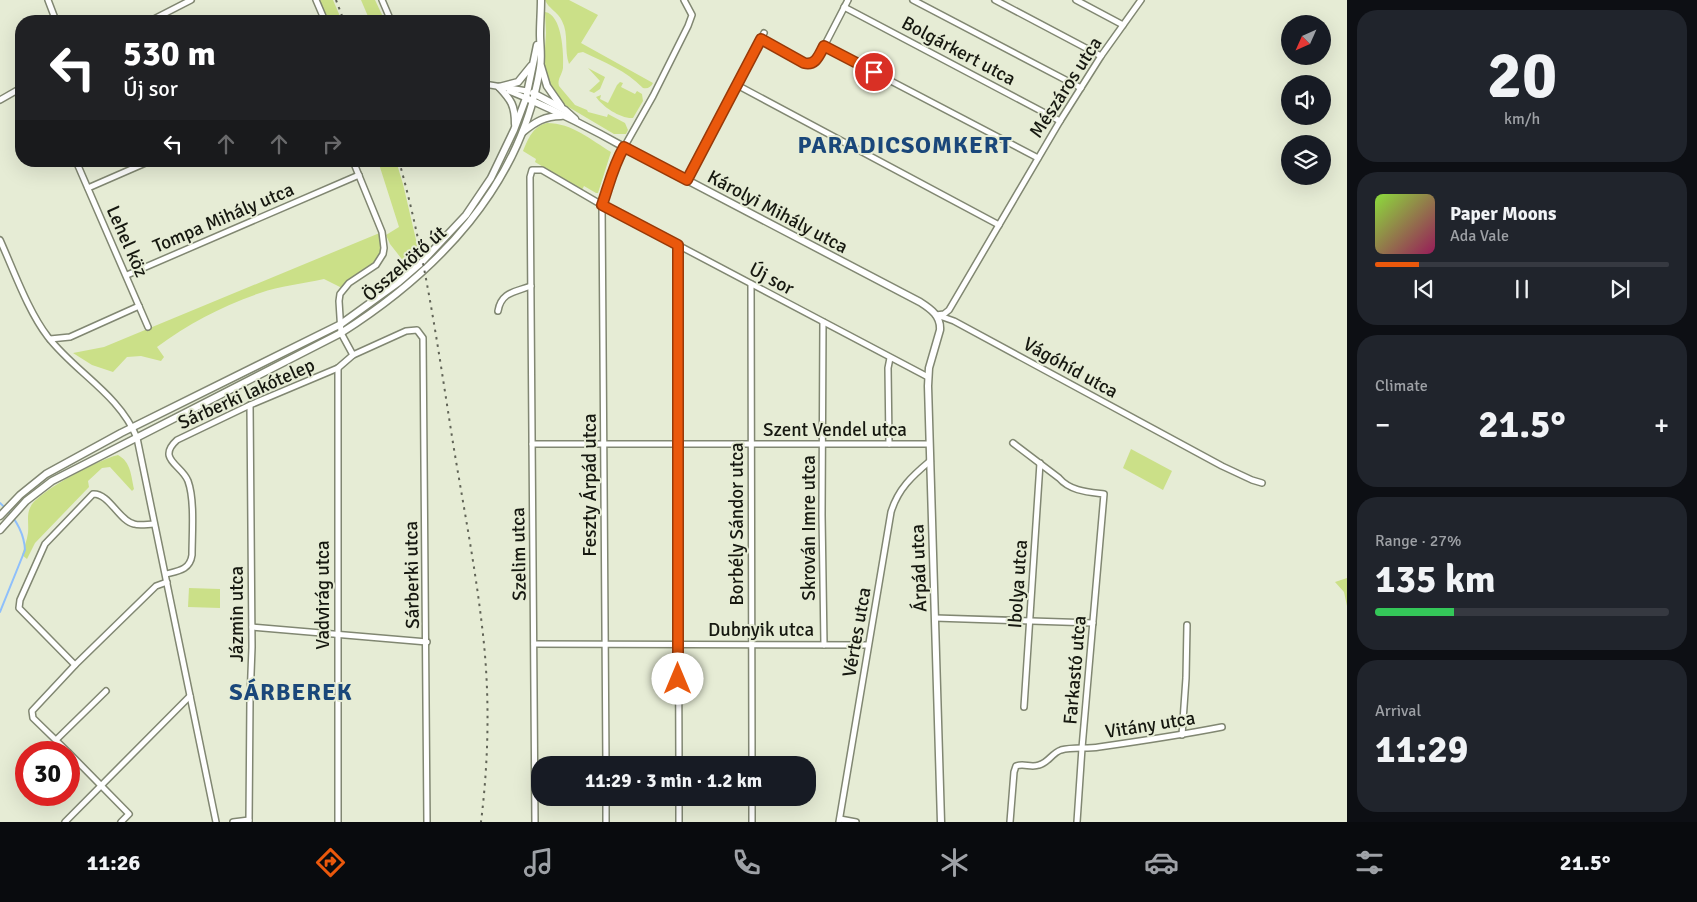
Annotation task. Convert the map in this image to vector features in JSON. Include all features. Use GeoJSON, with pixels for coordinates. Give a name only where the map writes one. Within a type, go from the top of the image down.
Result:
{"type":"FeatureCollection","features":[{"type":"Feature","properties":{"kind":"street"},"geometry":{"type":"LineString","coordinates":[[48,0],[54,15]]}},
{"type":"Feature","properties":{"kind":"street"},"geometry":{"type":"LineString","coordinates":[[161,15],[191,0]]}},
{"type":"Feature","properties":{"kind":"street"},"geometry":{"type":"LineString","coordinates":[[316,0],[322,15]]}},
{"type":"Feature","properties":{"kind":"street"},"geometry":{"type":"LineString","coordinates":[[382,0],[388,15]]}},
{"type":"Feature","properties":{"kind":"street"},"geometry":{"type":"LineString","coordinates":[[490,85],[530,96],[537,63],[541,0]]}},
{"type":"Feature","properties":{"kind":"street","name":"Feszty Árpád utca"},"geometry":{"type":"LineString","coordinates":[[606,756],[602,205],[614,167],[688,26],[692,15],[684,0]]}},
{"type":"Feature","properties":{"kind":"street"},"geometry":{"type":"LineString","coordinates":[[761,39],[810,65],[816,60],[848,0]]}},
{"type":"Feature","properties":{"kind":"street"},"geometry":{"type":"LineString","coordinates":[[913,0],[1081,88]]}},
{"type":"Feature","properties":{"kind":"street"},"geometry":{"type":"LineString","coordinates":[[995,0],[1101,56]]}},
{"type":"Feature","properties":{"kind":"street"},"geometry":{"type":"LineString","coordinates":[[1076,0],[1123,25]]}},
{"type":"Feature","properties":{"kind":"street","name":"Mészáros utca"},"geometry":{"type":"LineString","coordinates":[[936,315],[944,314],[949,310],[1060,120],[1101,56],[1141,0]]}},
{"type":"Feature","properties":{"kind":"street","name":"Bolgárkert utca"},"geometry":{"type":"LineString","coordinates":[[844,7],[1060,120]]}},
{"type":"Feature","properties":{"kind":"street"},"geometry":{"type":"LineString","coordinates":[[687,180],[764,33]]}},
{"type":"Feature","properties":{"kind":"street"},"geometry":{"type":"LineString","coordinates":[[824,46],[1038,158]]}},
{"type":"Feature","properties":{"kind":"street"},"geometry":{"type":"LineString","coordinates":[[499,87],[518,82],[537,63]]}},
{"type":"Feature","properties":{"kind":"street"},"geometry":{"type":"LineString","coordinates":[[522,134],[544,117],[564,113],[547,86],[537,63]]}},
{"type":"Feature","properties":{"kind":"street"},"geometry":{"type":"LineString","coordinates":[[736,85],[999,225]]}},
{"type":"Feature","properties":{"kind":"street"},"geometry":{"type":"LineString","coordinates":[[499,87],[513,104],[515,111],[514,130]]}},
{"type":"Feature","properties":{"kind":"street"},"geometry":{"type":"LineString","coordinates":[[0,100],[15,91]]}},
{"type":"Feature","properties":{"kind":"street","name":"Károlyi Mihály utca"},"geometry":{"type":"LineString","coordinates":[[530,96],[920,302],[936,315]]}},
{"type":"Feature","properties":{"kind":"street","name":"Összekötő út"},"geometry":{"type":"LineString","coordinates":[[0,516],[46,474],[132,428],[340,324],[399,282],[421,263],[448,235],[478,198],[491,178],[530,96]]}},
{"type":"Feature","properties":{"kind":"street","name":"Összekötő út"},"geometry":{"type":"LineString","coordinates":[[0,530],[40,489],[57,477],[341,333],[366,317],[410,283],[434,262],[460,234],[479,211],[504,173],[522,134],[530,96]]}},
{"type":"Feature","properties":{"kind":"street","name":"Lehel köz"},"geometry":{"type":"LineString","coordinates":[[79,167],[148,327]]}},
{"type":"Feature","properties":{"kind":"street"},"geometry":{"type":"LineString","coordinates":[[88,188],[136,167]]}},
{"type":"Feature","properties":{"kind":"street"},"geometry":{"type":"LineString","coordinates":[[353,355],[341,333],[340,294],[349,283],[376,265],[383,254],[382,232],[356,167]]}},
{"type":"Feature","properties":{"kind":"street","name":"Új sor"},"geometry":{"type":"LineString","coordinates":[[532,170],[542,170],[602,205],[928,377]]}},
{"type":"Feature","properties":{"kind":"street","name":"Szelim utca"},"geometry":{"type":"LineString","coordinates":[[532,170],[530,177],[530,286],[535,822]]}},
{"type":"Feature","properties":{"kind":"street","name":"Tompa Mihály utca"},"geometry":{"type":"LineString","coordinates":[[127,275],[359,175]]}},
{"type":"Feature","properties":{"kind":"street"},"geometry":{"type":"LineString","coordinates":[[0,240],[34,314],[50,339],[120,408],[137,438],[216,822]]}},
{"type":"Feature","properties":{"kind":"street"},"geometry":{"type":"LineString","coordinates":[[678,245],[679,756]]}},
{"type":"Feature","properties":{"kind":"street","name":"Borbély Sándor utca"},"geometry":{"type":"LineString","coordinates":[[751,284],[752,756]]}},
{"type":"Feature","properties":{"kind":"street"},"geometry":{"type":"LineString","coordinates":[[498,311],[502,298],[530,286]]}},
{"type":"Feature","properties":{"kind":"street","name":"Lehel köz"},"geometry":{"type":"LineString","coordinates":[[50,339],[70,337],[139,306]]}},
{"type":"Feature","properties":{"kind":"street","name":"Árpád utca"},"geometry":{"type":"LineString","coordinates":[[936,315],[940,324],[940,330],[928,377],[941,822]]}},
{"type":"Feature","properties":{"kind":"street","name":"Vágóhíd utca"},"geometry":{"type":"LineString","coordinates":[[936,315],[954,321],[1190,448],[1252,480],[1262,483]]}},
{"type":"Feature","properties":{"kind":"street","name":"Skrován Imre utca"},"geometry":{"type":"LineString","coordinates":[[823,322],[824,645]]}},
{"type":"Feature","properties":{"kind":"street","name":"Sárberki lakótelep"},"geometry":{"type":"LineString","coordinates":[[166,574],[186,568],[192,555],[192,497],[190,485],[187,477],[169,457],[170,448],[177,440],[250,405],[338,368],[353,355],[406,331],[417,330]]}},
{"type":"Feature","properties":{"kind":"street","name":"Sárberki utca"},"geometry":{"type":"LineString","coordinates":[[417,330],[423,338],[427,822]]}},
{"type":"Feature","properties":{"kind":"street"},"geometry":{"type":"LineString","coordinates":[[889,444],[888,368],[890,358]]}},
{"type":"Feature","properties":{"kind":"street","name":"Vadvirág utca"},"geometry":{"type":"LineString","coordinates":[[338,368],[338,822]]}},
{"type":"Feature","properties":{"kind":"street","name":"Jázmin utca"},"geometry":{"type":"LineString","coordinates":[[249,821],[252,627],[250,405]]}},
{"type":"Feature","properties":{"kind":"street"},"geometry":{"type":"LineString","coordinates":[[1013,443],[1040,463]]}},
{"type":"Feature","properties":{"kind":"street","name":"Szent Vendel utca"},"geometry":{"type":"LineString","coordinates":[[532,444],[929,444]]}},
{"type":"Feature","properties":{"kind":"street","name":"Vértes utca"},"geometry":{"type":"LineString","coordinates":[[839,820],[894,502],[900,490],[909,479],[930,461]]}},
{"type":"Feature","properties":{"kind":"street","name":"Farkastó utca"},"geometry":{"type":"LineString","coordinates":[[1040,463],[1064,484],[1086,492],[1104,494],[1077,822]]}},
{"type":"Feature","properties":{"kind":"street","name":"Ibolya utca"},"geometry":{"type":"LineString","coordinates":[[1024,707],[1040,463]]}},
{"type":"Feature","properties":{"kind":"street"},"geometry":{"type":"LineString","coordinates":[[75,665],[19,608],[20,600],[45,544],[93,494],[103,497],[127,522],[138,525],[154,524]]}},
{"type":"Feature","properties":{"kind":"street"},"geometry":{"type":"LineString","coordinates":[[106,691],[56,740],[31,714],[33,709],[75,665],[156,586],[167,582]]}},
{"type":"Feature","properties":{"kind":"street"},"geometry":{"type":"LineString","coordinates":[[935,618],[1093,623]]}},
{"type":"Feature","properties":{"kind":"street"},"geometry":{"type":"LineString","coordinates":[[1182,735],[1187,625]]}},
{"type":"Feature","properties":{"kind":"street"},"geometry":{"type":"LineString","coordinates":[[252,627],[427,642]]}},
{"type":"Feature","properties":{"kind":"street","name":"Dubnyik utca"},"geometry":{"type":"LineString","coordinates":[[534,644],[868,645]]}},
{"type":"Feature","properties":{"kind":"street"},"geometry":{"type":"LineString","coordinates":[[65,822],[190,696]]}},
{"type":"Feature","properties":{"kind":"street","name":"Vitány utca"},"geometry":{"type":"LineString","coordinates":[[1010,822],[1016,766],[1021,764],[1040,765],[1057,751],[1182,735],[1222,727]]}},
{"type":"Feature","properties":{"kind":"street"},"geometry":{"type":"LineString","coordinates":[[80,765],[129,814],[121,822]]}},
{"type":"Feature","properties":{"kind":"street"},"geometry":{"type":"LineString","coordinates":[[606,806],[606,822]]}},
{"type":"Feature","properties":{"kind":"street"},"geometry":{"type":"LineString","coordinates":[[679,806],[679,822]]}},
{"type":"Feature","properties":{"kind":"street"},"geometry":{"type":"LineString","coordinates":[[752,806],[752,822]]}},
{"type":"Feature","properties":{"kind":"street"},"geometry":{"type":"LineString","coordinates":[[839,820],[856,822]]}},
{"type":"Feature","properties":{"kind":"street"},"geometry":{"type":"LineString","coordinates":[[233,822],[249,821]]}},
{"type":"Feature","properties":{"kind":"green space"},"geometry":{"type":"Polygon","coordinates":[[[319,0],[333,0],[339,15],[325,15],[319,0]]]}},
{"type":"Feature","properties":{"kind":"green space"},"geometry":{"type":"Polygon","coordinates":[[[361,0],[375,0],[382,15],[367,15],[361,0]]]}},
{"type":"Feature","properties":{"kind":"green space"},"geometry":{"type":"Polygon","coordinates":[[[545,0],[569,0],[598,15],[581,43],[653,83],[651,86],[643,88],[607,63],[583,52],[578,53],[569,64],[564,26],[545,0]]]}},
{"type":"Feature","properties":{"kind":"green space"},"geometry":{"type":"Polygon","coordinates":[[[545,12],[551,14],[555,20],[561,36],[563,68],[559,86],[575,105],[588,112],[607,117],[608,114],[625,123],[628,130],[626,134],[614,134],[560,101],[550,82],[547,81],[544,63],[545,12]]]}},
{"type":"Feature","properties":{"kind":"green space"},"geometry":{"type":"Polygon","coordinates":[[[588,68],[605,77],[600,89],[594,93],[589,91],[600,81],[588,68]]]}},
{"type":"Feature","properties":{"kind":"green space"},"geometry":{"type":"Polygon","coordinates":[[[620,82],[623,83],[621,87],[635,94],[637,91],[642,94],[643,101],[633,118],[623,117],[613,112],[596,97],[601,95],[600,99],[608,103],[620,82]]]}},
{"type":"Feature","properties":{"kind":"green space"},"geometry":{"type":"Polygon","coordinates":[[[547,123],[573,129],[611,152],[598,193],[584,186],[582,190],[535,162],[536,159],[523,151],[535,130],[547,123]]]}},
{"type":"Feature","properties":{"kind":"green space"},"geometry":{"type":"Polygon","coordinates":[[[380,167],[398,167],[403,184],[420,257],[408,267],[390,244],[386,235],[399,227],[380,167]]]}},
{"type":"Feature","properties":{"kind":"green space"},"geometry":{"type":"Polygon","coordinates":[[[382,232],[383,241],[380,260],[344,289],[324,279],[275,289],[246,298],[206,316],[157,347],[164,357],[161,361],[141,356],[127,357],[113,372],[92,365],[73,353],[104,347],[382,232]]]}},
{"type":"Feature","properties":{"kind":"green space"},"geometry":{"type":"Polygon","coordinates":[[[1131,449],[1172,471],[1163,490],[1123,468],[1131,449]]]}},
{"type":"Feature","properties":{"kind":"green space"},"geometry":{"type":"Polygon","coordinates":[[[118,455],[128,465],[134,489],[132,491],[110,467],[102,468],[88,481],[89,487],[35,543],[27,559],[22,555],[28,533],[29,512],[36,500],[45,492],[71,476],[118,455]]]}},
{"type":"Feature","properties":{"kind":"green space"},"geometry":{"type":"Polygon","coordinates":[[[1347,578],[1347,606],[1344,592],[1335,582],[1347,578]]]}},
{"type":"Feature","properties":{"kind":"green space"},"geometry":{"type":"Polygon","coordinates":[[[189,588],[220,589],[220,608],[188,607],[189,588]]]}},
{"type":"Feature","properties":{"kind":"waterway"},"geometry":{"type":"LineString","coordinates":[[0,503],[17,524],[25,550],[0,612]]}},
{"type":"Feature","properties":{"kind":"railway"},"geometry":{"type":"LineString","coordinates":[[336,0],[342,15]]}},
{"type":"Feature","properties":{"kind":"railway"},"geometry":{"type":"LineString","coordinates":[[401,167],[430,301],[472,557],[485,650],[488,724],[481,822]]}},
{"type":"Feature","properties":{"kind":"district","name":"PARADICSOMKERT"},"geometry":{"type":"Point","coordinates":[905,145]}},
{"type":"Feature","properties":{"kind":"district","name":"SÁRBEREK"},"geometry":{"type":"Point","coordinates":[291,692]}},
{"type":"Feature","properties":{"kind":"route"},"geometry":{"type":"LineString","coordinates":[[678,679],[678,245],[602,205],[609,182],[624,147],[687,180],[761,39],[810,65],[816,60],[824,46],[874,72]]}}]}
